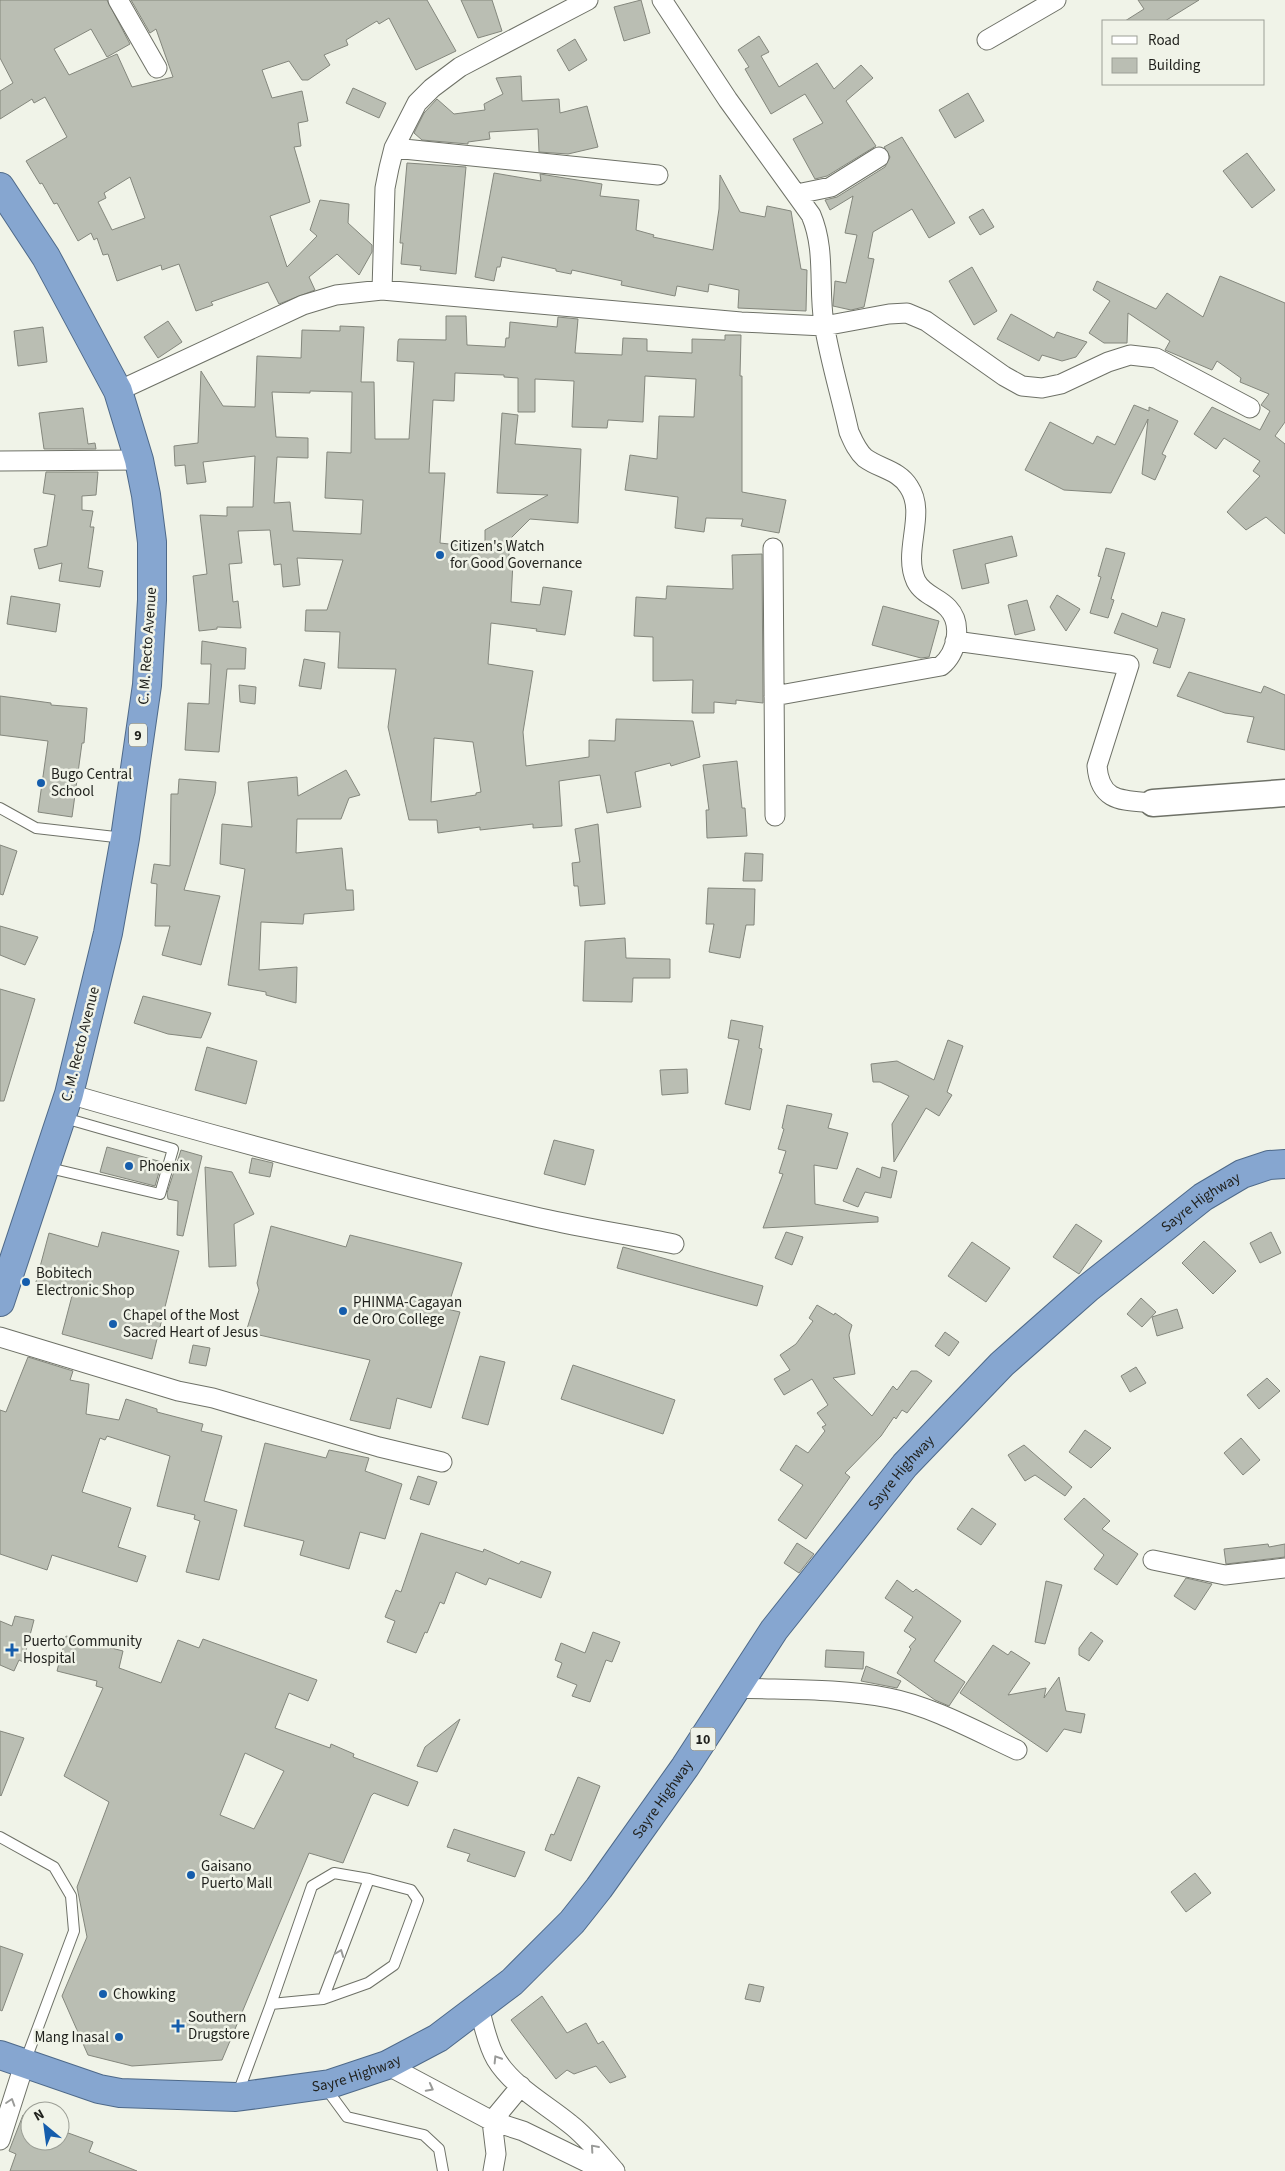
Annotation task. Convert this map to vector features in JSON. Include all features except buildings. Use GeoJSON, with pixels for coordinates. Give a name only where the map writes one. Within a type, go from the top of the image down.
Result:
{"type":"FeatureCollection","features":[{"type":"Feature","properties":{"kind":"highway","name":"C. M. Recto Avenue"},"geometry":{"type":"LineString","coordinates":[[0,187],[46,256],[118,391],[140,460],[152,542],[152,600],[147,684],[125,838],[108,933],[65,1106],[0,1302]]}},
{"type":"Feature","properties":{"kind":"highway","name":"Sayre Highway"},"geometry":{"type":"LineString","coordinates":[[12,2060],[120,2093],[236,2097],[324,2085],[387,2065],[438,2038],[479,2008],[537,1958],[577,1915],[685,1767],[774,1630],[905,1465],[1002,1364],[1088,1288],[1203,1197],[1242,1174],[1269,1165],[1285,1164]]}},
{"type":"Feature","properties":{"kind":"main road"},"geometry":{"type":"LineString","coordinates":[[1154,803],[1285,794]]}},
{"type":"Feature","properties":{"kind":"street"},"geometry":{"type":"LineString","coordinates":[[118,0],[157,68]]}},
{"type":"Feature","properties":{"kind":"street"},"geometry":{"type":"LineString","coordinates":[[382,290],[385,188],[394,148],[417,103],[432,88],[460,67],[588,0]]}},
{"type":"Feature","properties":{"kind":"street"},"geometry":{"type":"LineString","coordinates":[[662,0],[728,100],[811,215],[819,233],[824,326],[849,432],[856,448],[865,458],[900,476],[909,486],[914,498],[911,562],[916,581],[924,592],[946,606],[953,615],[956,641],[953,652],[940,666],[774,696]]}},
{"type":"Feature","properties":{"kind":"street"},"geometry":{"type":"LineString","coordinates":[[987,40],[1056,0]]}},
{"type":"Feature","properties":{"kind":"street"},"geometry":{"type":"LineString","coordinates":[[394,148],[658,175]]}},
{"type":"Feature","properties":{"kind":"street"},"geometry":{"type":"LineString","coordinates":[[797,194],[831,187],[880,158]]}},
{"type":"Feature","properties":{"kind":"street"},"geometry":{"type":"LineString","coordinates":[[118,391],[303,305],[336,295],[382,290],[676,317],[824,326],[889,314],[907,313],[926,321],[1004,376],[1022,386],[1042,388],[1061,384],[1108,362],[1130,355],[1156,358],[1250,408]]}},
{"type":"Feature","properties":{"kind":"street"},"geometry":{"type":"LineString","coordinates":[[0,461],[140,460]]}},
{"type":"Feature","properties":{"kind":"street"},"geometry":{"type":"LineString","coordinates":[[773,548],[775,816]]}},
{"type":"Feature","properties":{"kind":"street"},"geometry":{"type":"LineString","coordinates":[[956,641],[1129,665],[1097,766],[1098,781],[1106,792],[1114,798],[1154,803]]}},
{"type":"Feature","properties":{"kind":"street"},"geometry":{"type":"LineString","coordinates":[[65,1106],[274,1152],[542,1218],[674,1244]]}},
{"type":"Feature","properties":{"kind":"street"},"geometry":{"type":"LineString","coordinates":[[0,1337],[178,1391],[213,1398],[379,1446],[442,1462]]}},
{"type":"Feature","properties":{"kind":"street"},"geometry":{"type":"LineString","coordinates":[[1153,1560],[1225,1575],[1285,1568]]}},
{"type":"Feature","properties":{"kind":"street"},"geometry":{"type":"LineString","coordinates":[[736,1688],[819,1690],[891,1698],[943,1717],[1017,1750]]}},
{"type":"Feature","properties":{"kind":"street"},"geometry":{"type":"LineString","coordinates":[[479,2008],[488,2042],[496,2059],[521,2086],[572,2125],[615,2171]]}},
{"type":"Feature","properties":{"kind":"street"},"geometry":{"type":"LineString","coordinates":[[0,2140],[12,2060]]}},
{"type":"Feature","properties":{"kind":"street"},"geometry":{"type":"LineString","coordinates":[[387,2065],[492,2121],[523,2131],[605,2171]]}},
{"type":"Feature","properties":{"kind":"street"},"geometry":{"type":"LineString","coordinates":[[494,2171],[496,2154],[492,2121],[521,2086]]}},
{"type":"Feature","properties":{"kind":"lane"},"geometry":{"type":"LineString","coordinates":[[0,808],[36,828],[125,838]]}},
{"type":"Feature","properties":{"kind":"lane"},"geometry":{"type":"LineString","coordinates":[[44,1167],[160,1194],[173,1149],[65,1106]]}},
{"type":"Feature","properties":{"kind":"lane"},"geometry":{"type":"LineString","coordinates":[[0,1837],[54,1867],[71,1896],[74,1931],[12,2060]]}},
{"type":"Feature","properties":{"kind":"lane"},"geometry":{"type":"LineString","coordinates":[[236,2097],[312,1886],[334,1874],[369,1879],[411,1890],[418,1900],[394,1965],[368,1983],[323,1999],[271,2004]]}},
{"type":"Feature","properties":{"kind":"lane"},"geometry":{"type":"LineString","coordinates":[[323,1999],[369,1879]]}},
{"type":"Feature","properties":{"kind":"lane"},"geometry":{"type":"LineString","coordinates":[[324,2085],[347,2117],[424,2135],[439,2149],[443,2171]]}},
{"type":"Feature","properties":{"kind":"place","name":"Citizen's Watch for Good Governance"},"geometry":{"type":"Point","coordinates":[440,555]}},
{"type":"Feature","properties":{"kind":"place","name":"Bugo Central School"},"geometry":{"type":"Point","coordinates":[41,783]}},
{"type":"Feature","properties":{"kind":"place","name":"Phoenix"},"geometry":{"type":"Point","coordinates":[129,1166]}},
{"type":"Feature","properties":{"kind":"place","name":"Bobitech Electronic Shop"},"geometry":{"type":"Point","coordinates":[26,1282]}},
{"type":"Feature","properties":{"kind":"place","name":"PHINMA-Cagayan de Oro College"},"geometry":{"type":"Point","coordinates":[343,1311]}},
{"type":"Feature","properties":{"kind":"place","name":"Chapel of the Most Sacred Heart of Jesus"},"geometry":{"type":"Point","coordinates":[113,1324]}},
{"type":"Feature","properties":{"kind":"place","name":"Puerto Community Hospital"},"geometry":{"type":"Point","coordinates":[12,1650]}},
{"type":"Feature","properties":{"kind":"place","name":"Gaisano Puerto Mall"},"geometry":{"type":"Point","coordinates":[191,1875]}},
{"type":"Feature","properties":{"kind":"place","name":"Chowking"},"geometry":{"type":"Point","coordinates":[103,1994]}},
{"type":"Feature","properties":{"kind":"place","name":"Southern Drugstore"},"geometry":{"type":"Point","coordinates":[178,2026]}},
{"type":"Feature","properties":{"kind":"place","name":"Mang Inasal"},"geometry":{"type":"Point","coordinates":[119,2037]}}]}
